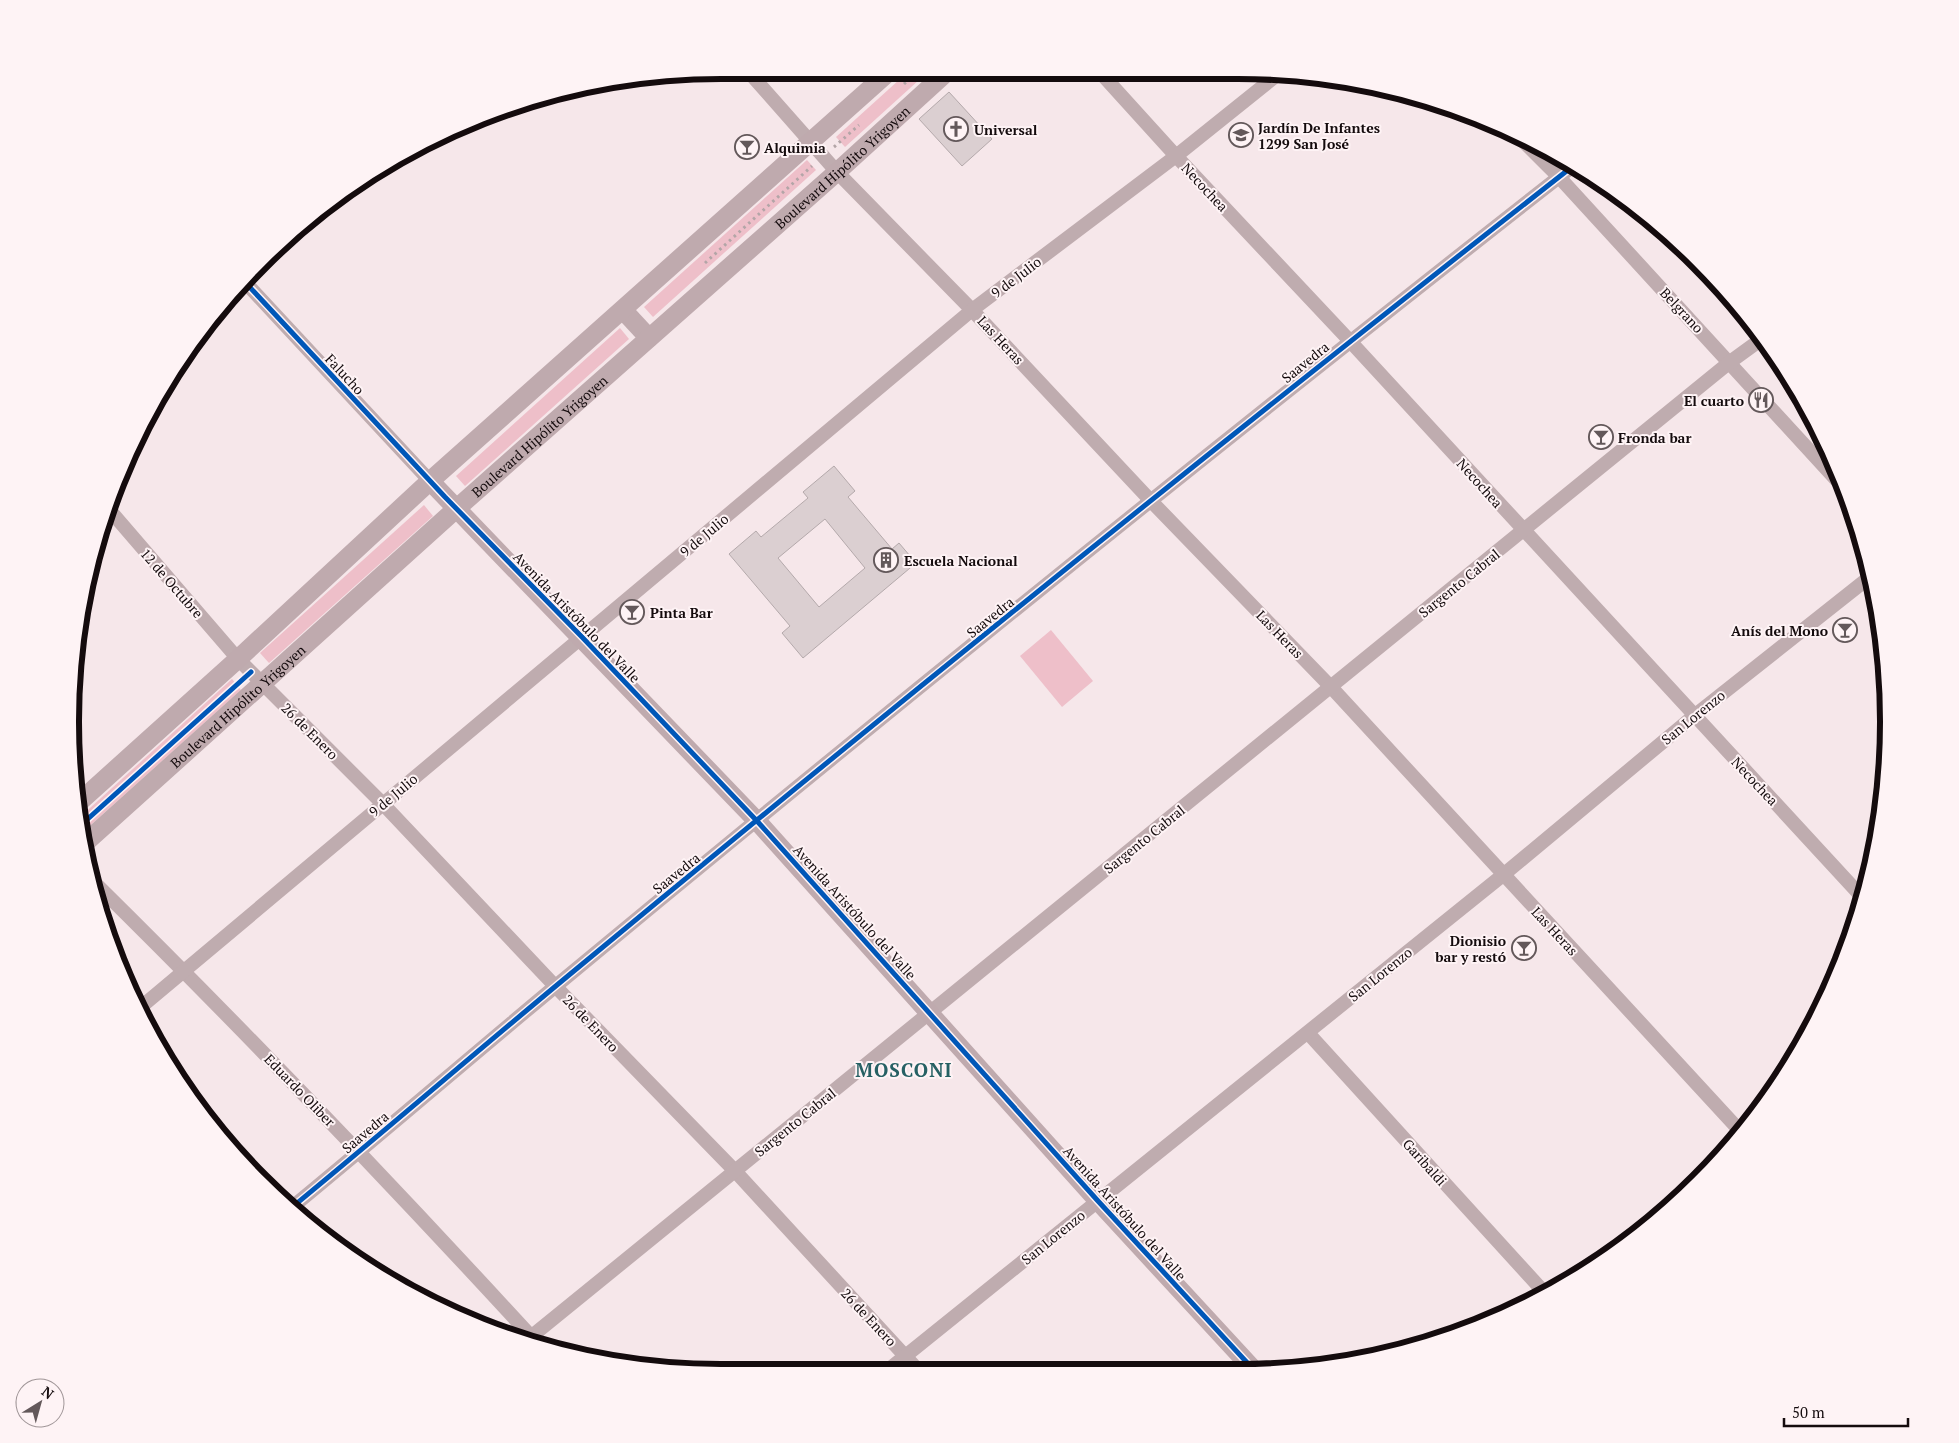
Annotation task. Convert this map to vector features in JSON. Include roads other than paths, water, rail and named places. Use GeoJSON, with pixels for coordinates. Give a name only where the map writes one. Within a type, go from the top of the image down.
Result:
{"type":"FeatureCollection","features":[{"type":"Feature","properties":{"kind":"main road"},"geometry":{"type":"LineString","coordinates":[[83,798],[238,659],[430,481],[881,79]]}},
{"type":"Feature","properties":{"kind":"main road","name":"Boulevard Hipólito Yrigoyen"},"geometry":{"type":"LineString","coordinates":[[90,840],[456,509],[837,172],[939,79]]}},
{"type":"Feature","properties":{"kind":"main road"},"geometry":{"type":"LineString","coordinates":[[623,310],[649,338]]}},
{"type":"Feature","properties":{"kind":"main road","name":"Avenida Aristóbulo del Valle"},"geometry":{"type":"LineString","coordinates":[[430,481],[757,821],[1098,1201],[1248,1364]]}},
{"type":"Feature","properties":{"kind":"street","name":"Las Heras"},"geometry":{"type":"LineString","coordinates":[[755,79],[837,172],[972,310],[1151,501],[1331,687],[1503,876],[1736,1127]]}},
{"type":"Feature","properties":{"kind":"street","name":"Necochea"},"geometry":{"type":"LineString","coordinates":[[1106,79],[1176,156],[1350,340],[1857,892]]}},
{"type":"Feature","properties":{"kind":"street","name":"9 de Julio"},"geometry":{"type":"LineString","coordinates":[[144,1004],[972,310],[1176,156],[1271,80]]}},
{"type":"Feature","properties":{"kind":"street","name":"Belgrano"},"geometry":{"type":"LineString","coordinates":[[1533,151],[1730,362],[1829,472]]}},
{"type":"Feature","properties":{"kind":"street","name":"Saavedra"},"geometry":{"type":"LineString","coordinates":[[297,1204],[555,986],[757,821],[1350,340],[1568,170]]}},
{"type":"Feature","properties":{"kind":"street","name":"Falucho"},"geometry":{"type":"LineString","coordinates":[[249,286],[430,481]]}},
{"type":"Feature","properties":{"kind":"street","name":"Sargento Cabral"},"geometry":{"type":"LineString","coordinates":[[537,1337],[735,1171],[930,1012],[1730,362],[1756,343]]}},
{"type":"Feature","properties":{"kind":"street","name":"12 de Octubre"},"geometry":{"type":"LineString","coordinates":[[113,514],[238,659]]}},
{"type":"Feature","properties":{"kind":"street","name":"San Lorenzo"},"geometry":{"type":"LineString","coordinates":[[895,1364],[1503,876],[1694,716],[1864,581]]}},
{"type":"Feature","properties":{"kind":"street","name":"26 de Enero"},"geometry":{"type":"LineString","coordinates":[[238,659],[383,804],[555,986],[735,1171],[912,1364]]}},
{"type":"Feature","properties":{"kind":"street","name":"Eduardo Oliber"},"geometry":{"type":"LineString","coordinates":[[101,889],[183,970],[360,1152],[525,1333]]}},
{"type":"Feature","properties":{"kind":"street","name":"Garibaldi"},"geometry":{"type":"LineString","coordinates":[[1308,1033],[1540,1288]]}},
{"type":"Feature","properties":{"kind":"place","name":"Universal"},"geometry":{"type":"Point","coordinates":[956,129]}},
{"type":"Feature","properties":{"kind":"place","name":"Jardín De Infantes 1299 San José"},"geometry":{"type":"Point","coordinates":[1241,135]}},
{"type":"Feature","properties":{"kind":"place","name":"Alquimia"},"geometry":{"type":"Point","coordinates":[747,147]}},
{"type":"Feature","properties":{"kind":"place","name":"El cuarto"},"geometry":{"type":"Point","coordinates":[1761,400]}},
{"type":"Feature","properties":{"kind":"place","name":"Fronda bar"},"geometry":{"type":"Point","coordinates":[1601,437]}},
{"type":"Feature","properties":{"kind":"place","name":"Escuela Nacional"},"geometry":{"type":"Point","coordinates":[886,560]}},
{"type":"Feature","properties":{"kind":"place","name":"Pinta Bar"},"geometry":{"type":"Point","coordinates":[632,612]}},
{"type":"Feature","properties":{"kind":"place","name":"Anís del Mono"},"geometry":{"type":"Point","coordinates":[1845,630]}},
{"type":"Feature","properties":{"kind":"place","name":"Dionisio bar y restó"},"geometry":{"type":"Point","coordinates":[1524,948]}},
{"type":"Feature","properties":{"kind":"district","name":"MOSCONI"},"geometry":{"type":"Point","coordinates":[904,1069]}}]}
